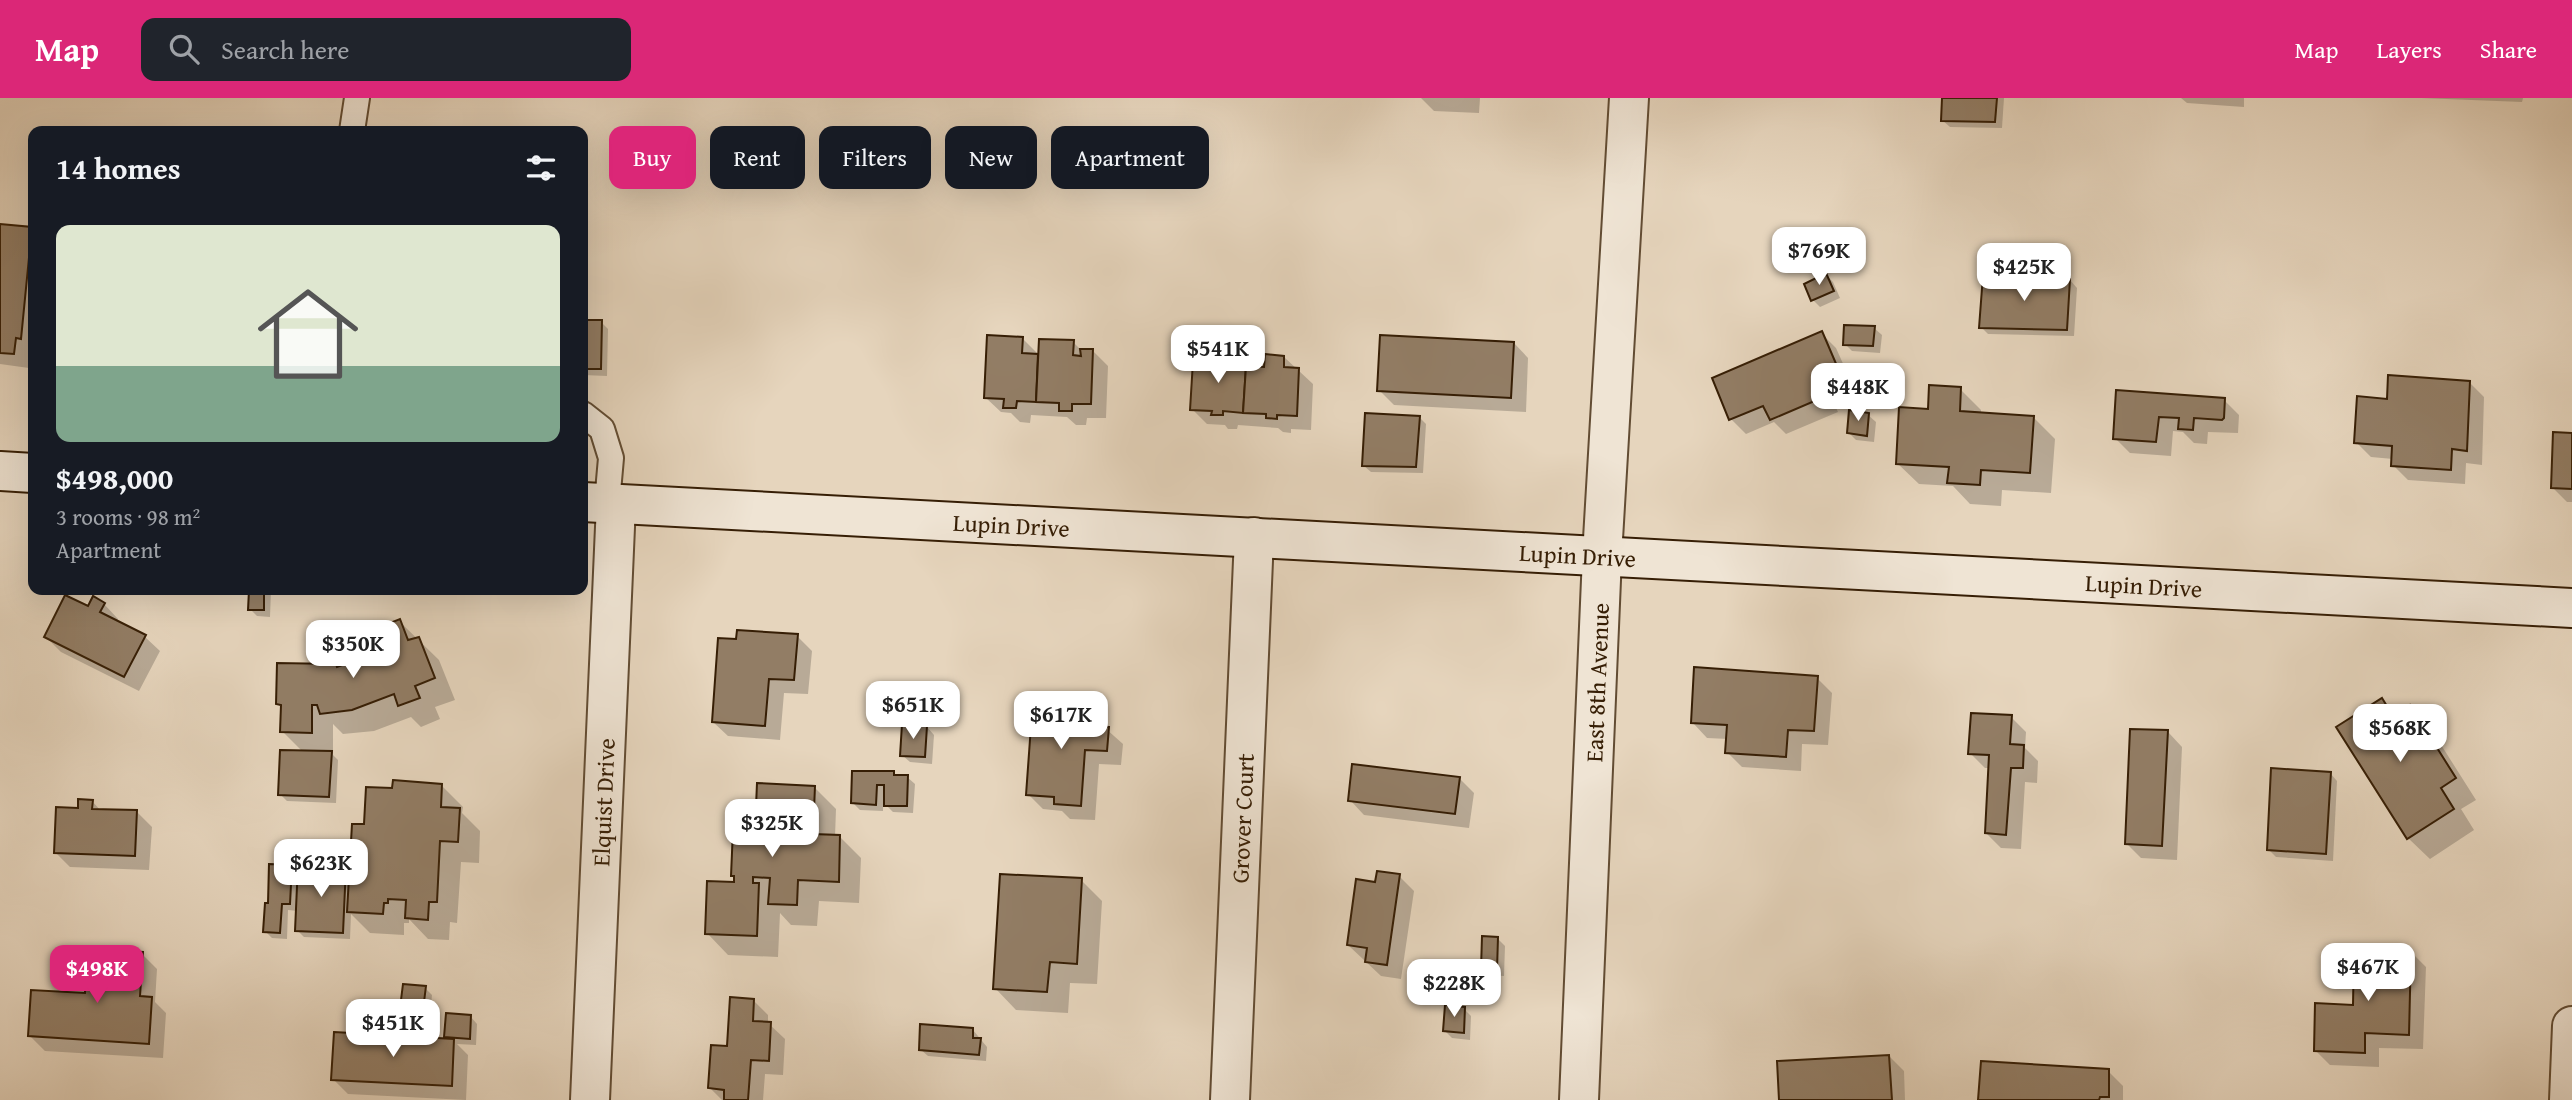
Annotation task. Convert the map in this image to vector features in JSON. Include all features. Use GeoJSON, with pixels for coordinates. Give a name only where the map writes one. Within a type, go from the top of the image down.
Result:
{"type":"FeatureCollection","features":[{"type":"Feature","properties":{"kind":"street","name":"East 8th Avenue"},"geometry":{"type":"LineString","coordinates":[[1578,1100],[1602,556],[1629,98]]}},
{"type":"Feature","properties":{"kind":"street"},"geometry":{"type":"LineString","coordinates":[[0,471],[28,473]]}},
{"type":"Feature","properties":{"kind":"street","name":"Lupin Drive"},"geometry":{"type":"LineString","coordinates":[[602,503],[2572,608]]}},
{"type":"Feature","properties":{"kind":"street","name":"Elquist Drive"},"geometry":{"type":"LineString","coordinates":[[590,1100],[602,503]]}},
{"type":"Feature","properties":{"kind":"street","name":"Grover Court"},"geometry":{"type":"LineString","coordinates":[[1230,1100],[1254,537]]}},
{"type":"Feature","properties":{"kind":"street"},"geometry":{"type":"LineString","coordinates":[[2568,1100],[2572,1026]]}},
{"type":"Feature","properties":{"kind":"lane"},"geometry":{"type":"LineString","coordinates":[[353,126],[357,98]]}},
{"type":"Feature","properties":{"kind":"lane"},"geometry":{"type":"LineString","coordinates":[[588,418],[602,429],[611,458],[602,503]]}},
{"type":"Feature","properties":{"kind":"building"},"geometry":{"type":"Polygon","coordinates":[[[1942,98],[1997,98],[1995,122],[1941,121],[1942,98]]]}},
{"type":"Feature","properties":{"kind":"building"},"geometry":{"type":"Polygon","coordinates":[[[0,224],[28,227],[28,268],[21,339],[16,338],[14,354],[0,353],[0,224]]]}},
{"type":"Feature","properties":{"kind":"building"},"geometry":{"type":"Polygon","coordinates":[[[1826,273],[1834,291],[1811,301],[1804,284],[1826,273]]]}},
{"type":"Feature","properties":{"kind":"building"},"geometry":{"type":"Polygon","coordinates":[[[1983,275],[2070,279],[2067,330],[1979,328],[1983,275]]]}},
{"type":"Feature","properties":{"kind":"building"},"geometry":{"type":"Polygon","coordinates":[[[588,320],[602,320],[601,369],[588,369],[588,320]]]}},
{"type":"Feature","properties":{"kind":"building"},"geometry":{"type":"Polygon","coordinates":[[[1844,325],[1875,326],[1873,346],[1843,345],[1844,325]]]}},
{"type":"Feature","properties":{"kind":"building"},"geometry":{"type":"Polygon","coordinates":[[[1822,331],[1840,373],[1818,382],[1824,397],[1770,420],[1763,406],[1729,420],[1712,378],[1822,331]]]}},
{"type":"Feature","properties":{"kind":"building"},"geometry":{"type":"Polygon","coordinates":[[[987,335],[1023,337],[1022,353],[1038,354],[1036,402],[1017,401],[1016,408],[1003,408],[1004,399],[984,398],[987,335]]]}},
{"type":"Feature","properties":{"kind":"building"},"geometry":{"type":"Polygon","coordinates":[[[1380,335],[1514,342],[1511,398],[1377,391],[1380,335]]]}},
{"type":"Feature","properties":{"kind":"building"},"geometry":{"type":"Polygon","coordinates":[[[1039,339],[1074,340],[1073,355],[1081,356],[1080,349],[1093,349],[1091,404],[1072,404],[1072,411],[1059,411],[1059,403],[1036,402],[1039,339]]]}},
{"type":"Feature","properties":{"kind":"building"},"geometry":{"type":"Polygon","coordinates":[[[1214,348],[1233,349],[1232,365],[1246,366],[1243,413],[1223,411],[1223,415],[1211,415],[1212,411],[1190,410],[1193,361],[1212,363],[1214,348]]]}},
{"type":"Feature","properties":{"kind":"building"},"geometry":{"type":"Polygon","coordinates":[[[1265,354],[1284,356],[1284,367],[1299,368],[1297,416],[1277,415],[1277,419],[1266,418],[1266,414],[1243,413],[1246,366],[1264,367],[1265,354]]]}},
{"type":"Feature","properties":{"kind":"building"},"geometry":{"type":"Polygon","coordinates":[[[2388,375],[2470,381],[2467,451],[2452,449],[2451,470],[2391,466],[2392,446],[2354,443],[2357,396],[2387,399],[2388,375]]]}},
{"type":"Feature","properties":{"kind":"building"},"geometry":{"type":"Polygon","coordinates":[[[1929,385],[1961,387],[1960,411],[2034,416],[2030,473],[1981,470],[1980,485],[1947,483],[1949,467],[1896,464],[1899,407],[1928,409],[1929,385]]]}},
{"type":"Feature","properties":{"kind":"building"},"geometry":{"type":"Polygon","coordinates":[[[2116,390],[2225,398],[2224,418],[2194,418],[2193,430],[2178,429],[2179,418],[2159,417],[2156,442],[2113,439],[2116,390]]]}},
{"type":"Feature","properties":{"kind":"building"},"geometry":{"type":"Polygon","coordinates":[[[1849,410],[1869,413],[1867,436],[1847,433],[1849,410]]]}},
{"type":"Feature","properties":{"kind":"building"},"geometry":{"type":"Polygon","coordinates":[[[1365,413],[1420,416],[1416,467],[1362,466],[1365,413]]]}},
{"type":"Feature","properties":{"kind":"building"},"geometry":{"type":"Polygon","coordinates":[[[2553,432],[2572,433],[2572,489],[2551,488],[2553,432]]]}},
{"type":"Feature","properties":{"kind":"building"},"geometry":{"type":"Polygon","coordinates":[[[65,595],[88,606],[93,596],[105,603],[100,612],[146,635],[124,677],[44,637],[65,595]]]}},
{"type":"Feature","properties":{"kind":"building"},"geometry":{"type":"Polygon","coordinates":[[[249,595],[264,595],[264,610],[248,610],[249,595]]]}},
{"type":"Feature","properties":{"kind":"building"},"geometry":{"type":"Polygon","coordinates":[[[400,619],[408,640],[419,637],[435,678],[415,686],[420,698],[398,706],[394,694],[352,710],[320,714],[317,705],[312,705],[312,733],[280,732],[281,705],[276,704],[277,663],[336,664],[337,667],[373,654],[369,646],[385,640],[380,627],[400,619]]]}},
{"type":"Feature","properties":{"kind":"building"},"geometry":{"type":"Polygon","coordinates":[[[737,630],[798,634],[794,680],[769,679],[765,726],[712,722],[718,638],[736,639],[737,630]]]}},
{"type":"Feature","properties":{"kind":"building"},"geometry":{"type":"Polygon","coordinates":[[[1694,667],[1818,676],[1814,731],[1788,730],[1786,757],[1725,753],[1727,725],[1691,723],[1694,667]]]}},
{"type":"Feature","properties":{"kind":"building"},"geometry":{"type":"Polygon","coordinates":[[[1033,698],[1061,700],[1061,708],[1088,710],[1087,726],[1109,727],[1107,751],[1085,750],[1081,806],[1054,804],[1054,797],[1026,795],[1033,698]]]}},
{"type":"Feature","properties":{"kind":"building"},"geometry":{"type":"Polygon","coordinates":[[[2382,698],[2393,716],[2410,705],[2456,778],[2441,788],[2454,809],[2407,839],[2336,727],[2382,698]]]}},
{"type":"Feature","properties":{"kind":"building"},"geometry":{"type":"Polygon","coordinates":[[[1971,713],[2012,715],[2010,744],[2024,745],[2023,768],[2011,768],[2006,835],[1985,833],[1989,755],[1968,754],[1971,713]]]}},
{"type":"Feature","properties":{"kind":"building"},"geometry":{"type":"Polygon","coordinates":[[[902,724],[927,726],[925,757],[900,756],[902,724]]]}},
{"type":"Feature","properties":{"kind":"building"},"geometry":{"type":"Polygon","coordinates":[[[2130,729],[2168,730],[2162,846],[2125,844],[2130,729]]]}},
{"type":"Feature","properties":{"kind":"building"},"geometry":{"type":"Polygon","coordinates":[[[280,750],[332,751],[329,797],[278,795],[280,750]]]}},
{"type":"Feature","properties":{"kind":"building"},"geometry":{"type":"Polygon","coordinates":[[[1352,764],[1460,777],[1455,814],[1348,801],[1352,764]]]}},
{"type":"Feature","properties":{"kind":"building"},"geometry":{"type":"Polygon","coordinates":[[[2271,768],[2331,772],[2326,854],[2267,850],[2271,768]]]}},
{"type":"Feature","properties":{"kind":"building"},"geometry":{"type":"Polygon","coordinates":[[[852,771],[894,771],[894,775],[908,775],[907,806],[884,806],[884,785],[877,785],[876,805],[851,803],[852,771]]]}},
{"type":"Feature","properties":{"kind":"building"},"geometry":{"type":"Polygon","coordinates":[[[393,780],[442,784],[441,807],[460,808],[458,842],[440,841],[437,902],[429,902],[428,920],[405,918],[406,900],[388,899],[388,903],[384,903],[383,914],[347,912],[352,824],[364,824],[366,787],[392,788],[393,780]]]}},
{"type":"Feature","properties":{"kind":"building"},"geometry":{"type":"Polygon","coordinates":[[[757,783],[815,786],[813,834],[840,835],[839,882],[798,880],[797,905],[768,904],[770,878],[753,877],[753,883],[759,883],[757,936],[705,934],[707,881],[734,882],[734,876],[731,876],[733,829],[755,830],[757,783]]]}},
{"type":"Feature","properties":{"kind":"building"},"geometry":{"type":"Polygon","coordinates":[[[78,799],[93,800],[92,809],[137,810],[135,856],[54,853],[56,807],[78,808],[78,799]]]}},
{"type":"Feature","properties":{"kind":"building"},"geometry":{"type":"Polygon","coordinates":[[[269,864],[292,865],[290,904],[282,904],[280,933],[263,932],[265,903],[268,903],[269,864]]]}},
{"type":"Feature","properties":{"kind":"building"},"geometry":{"type":"Polygon","coordinates":[[[298,864],[346,866],[343,933],[295,931],[298,864]]]}},
{"type":"Feature","properties":{"kind":"building"},"geometry":{"type":"Polygon","coordinates":[[[1377,871],[1400,874],[1387,965],[1365,962],[1367,948],[1347,945],[1356,879],[1375,882],[1377,871]]]}},
{"type":"Feature","properties":{"kind":"building"},"geometry":{"type":"Polygon","coordinates":[[[1000,874],[1082,878],[1077,964],[1050,962],[1047,992],[993,989],[1000,874]]]}},
{"type":"Feature","properties":{"kind":"building"},"geometry":{"type":"Polygon","coordinates":[[[1482,936],[1498,937],[1497,970],[1481,969],[1482,936]]]}},
{"type":"Feature","properties":{"kind":"building"},"geometry":{"type":"Polygon","coordinates":[[[2354,949],[2411,950],[2409,1035],[2365,1033],[2365,1053],[2314,1051],[2315,1003],[2353,1005],[2354,949]]]}},
{"type":"Feature","properties":{"kind":"building"},"geometry":{"type":"Polygon","coordinates":[[[104,950],[143,952],[140,996],[152,997],[149,1044],[28,1036],[31,990],[85,993],[86,968],[103,969],[104,950]]]}},
{"type":"Feature","properties":{"kind":"building"},"geometry":{"type":"Polygon","coordinates":[[[403,984],[426,986],[421,1026],[398,1024],[403,984]]]}},
{"type":"Feature","properties":{"kind":"building"},"geometry":{"type":"Polygon","coordinates":[[[730,997],[754,999],[753,1021],[771,1022],[769,1061],[751,1060],[748,1100],[724,1100],[724,1090],[708,1088],[711,1045],[727,1046],[730,997]]]}},
{"type":"Feature","properties":{"kind":"building"},"geometry":{"type":"Polygon","coordinates":[[[1445,1005],[1465,1007],[1464,1033],[1443,1031],[1445,1005]]]}},
{"type":"Feature","properties":{"kind":"building"},"geometry":{"type":"Polygon","coordinates":[[[446,1013],[471,1015],[470,1039],[444,1037],[446,1013]]]}},
{"type":"Feature","properties":{"kind":"building"},"geometry":{"type":"Polygon","coordinates":[[[920,1024],[973,1028],[973,1038],[981,1038],[979,1055],[919,1050],[920,1024]]]}},
{"type":"Feature","properties":{"kind":"building"},"geometry":{"type":"Polygon","coordinates":[[[334,1032],[454,1039],[452,1086],[331,1080],[334,1032]]]}},
{"type":"Feature","properties":{"kind":"building"},"geometry":{"type":"Polygon","coordinates":[[[1889,1055],[1892,1100],[1779,1100],[1777,1061],[1889,1055]]]}},
{"type":"Feature","properties":{"kind":"building"},"geometry":{"type":"Polygon","coordinates":[[[1981,1061],[2109,1069],[2109,1097],[2100,1097],[2099,1100],[1978,1100],[1981,1061]]]}}]}
